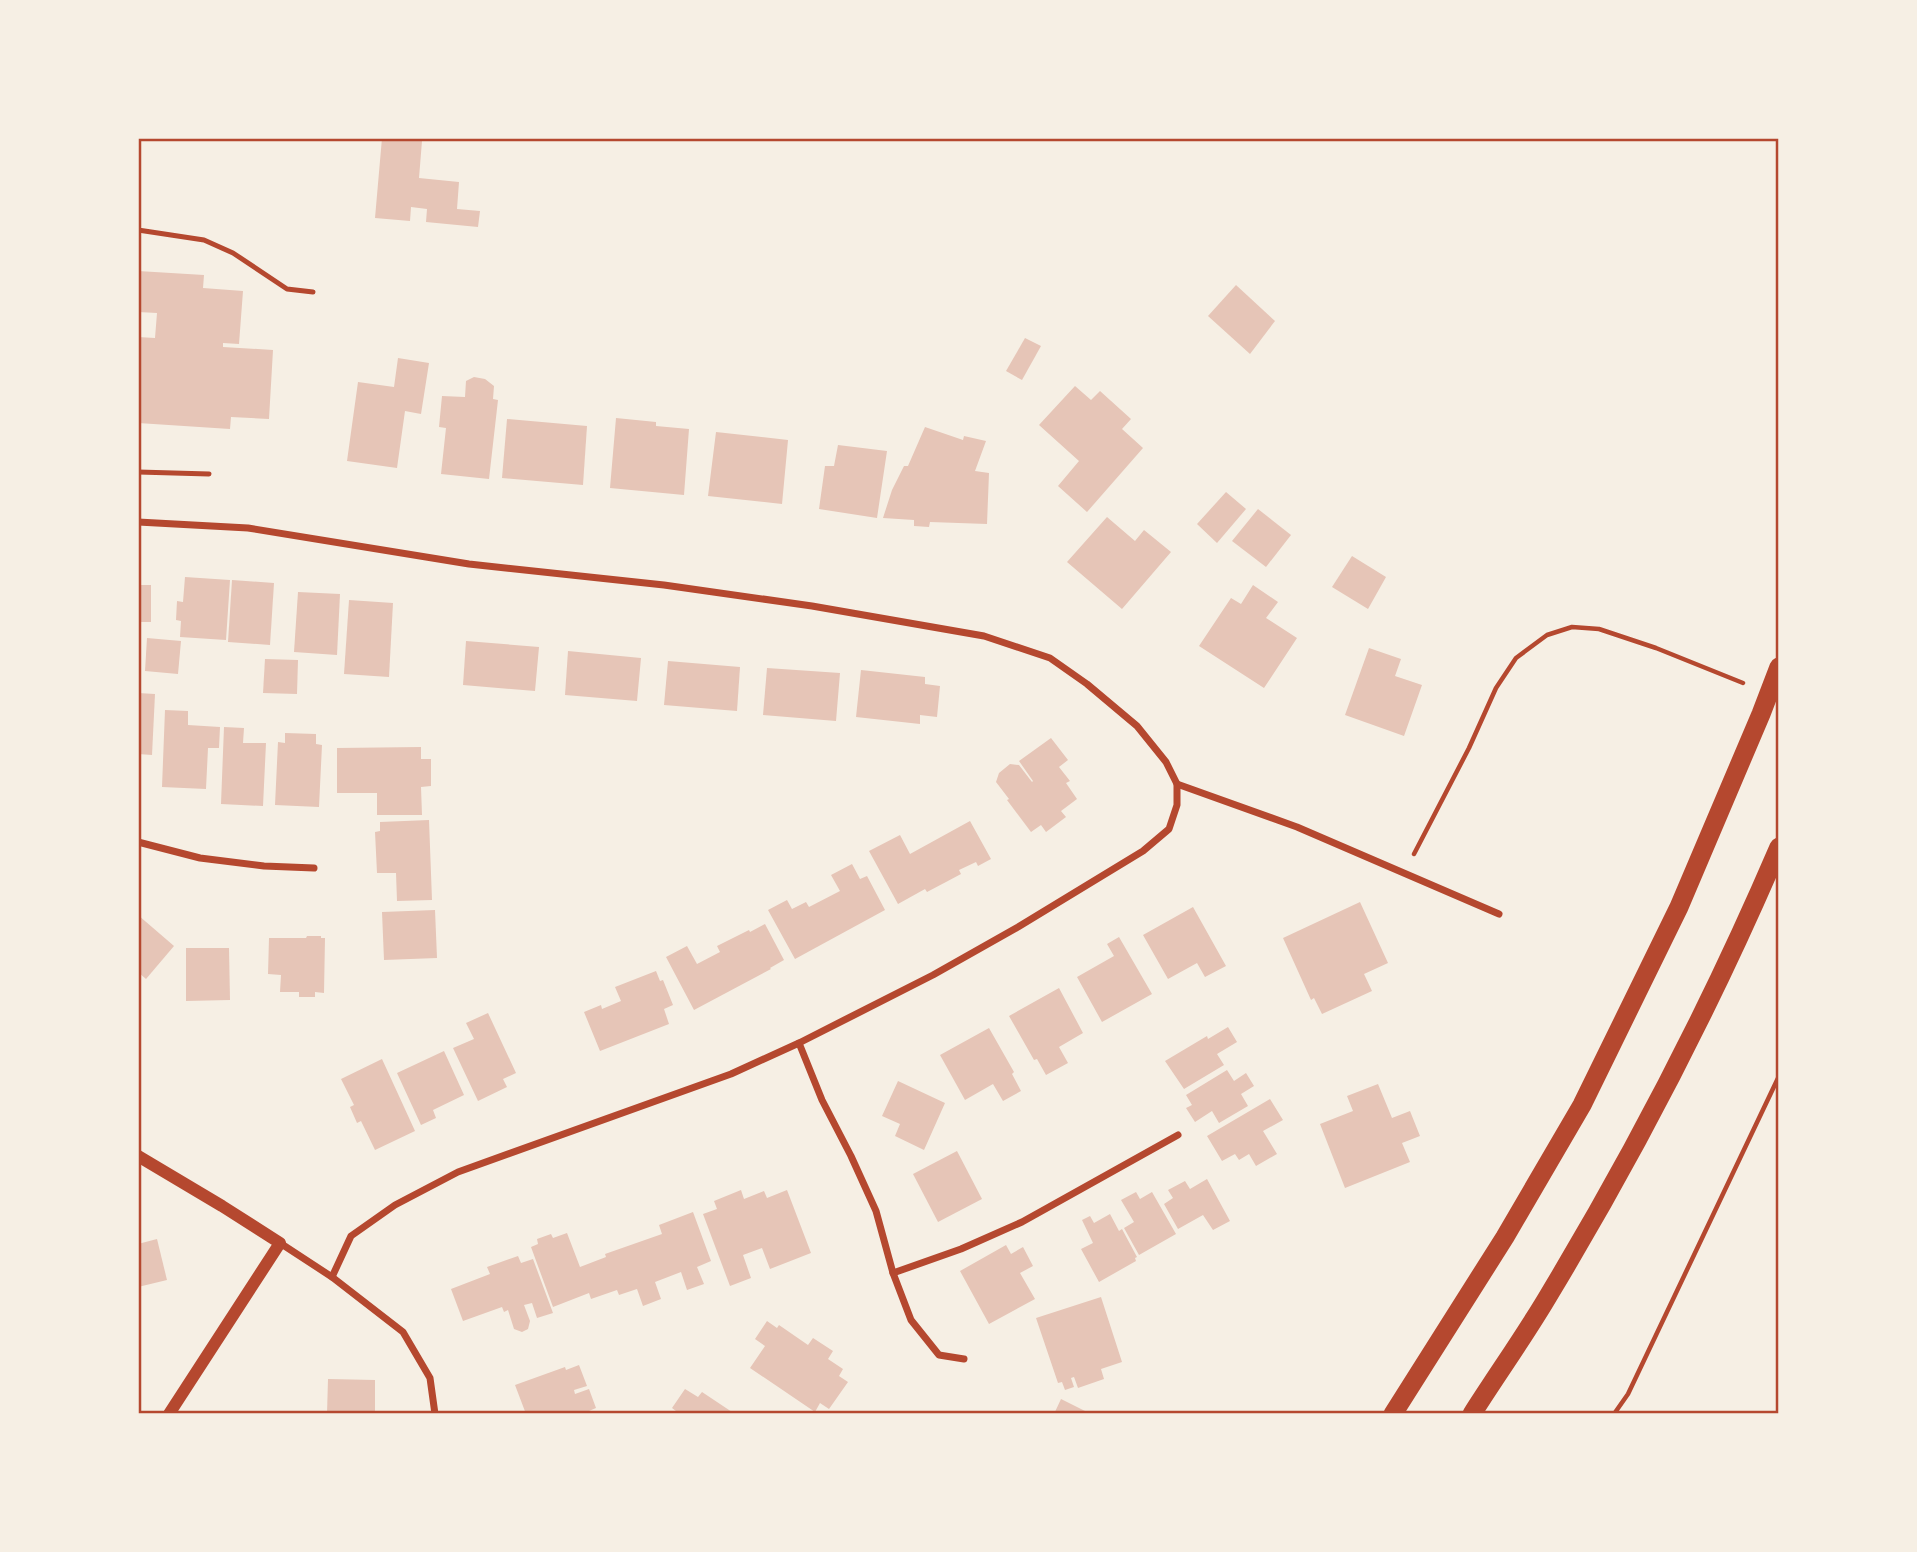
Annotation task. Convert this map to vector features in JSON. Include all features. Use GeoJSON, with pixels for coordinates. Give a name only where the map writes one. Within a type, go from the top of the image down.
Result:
{"type":"FeatureCollection","features":[{"type":"Feature","properties":{"kind":"highway"},"geometry":{"type":"LineString","coordinates":[[1393,1414],[1505,1237],[1582,1105],[1679,906],[1779,667]]}},
{"type":"Feature","properties":{"kind":"highway"},"geometry":{"type":"LineString","coordinates":[[1472,1414],[1550,1293],[1656,1106],[1744,928],[1779,847]]}},
{"type":"Feature","properties":{"kind":"street"},"geometry":{"type":"LineString","coordinates":[[138,522],[248,528],[469,564],[812,606],[985,636],[1050,658],[1087,684],[1137,726],[1166,762],[1177,784],[1177,805],[1169,829],[1143,851],[1051,908],[799,1043],[731,1074],[458,1172],[395,1205],[352,1236],[332,1277]]}},
{"type":"Feature","properties":{"kind":"street"},"geometry":{"type":"LineString","coordinates":[[1177,784],[1297,827],[1499,914]]}},
{"type":"Feature","properties":{"kind":"street"},"geometry":{"type":"LineString","coordinates":[[138,842],[200,858],[264,866],[314,868]]}},
{"type":"Feature","properties":{"kind":"street"},"geometry":{"type":"LineString","coordinates":[[799,1043],[822,1100],[876,1211],[893,1273],[911,1320],[939,1354],[964,1359]]}},
{"type":"Feature","properties":{"kind":"street"},"geometry":{"type":"LineString","coordinates":[[893,1273],[961,1249],[1022,1222],[1178,1135]]}},
{"type":"Feature","properties":{"kind":"street"},"geometry":{"type":"LineString","coordinates":[[138,1156],[332,1277],[403,1332],[430,1378],[435,1414]]}},
{"type":"Feature","properties":{"kind":"street"},"geometry":{"type":"LineString","coordinates":[[169,1414],[280,1243]]}},
{"type":"Feature","properties":{"kind":"lane"},"geometry":{"type":"LineString","coordinates":[[138,230],[204,240],[233,253],[287,289],[313,292]]}},
{"type":"Feature","properties":{"kind":"lane"},"geometry":{"type":"LineString","coordinates":[[138,472],[209,474]]}},
{"type":"Feature","properties":{"kind":"path"},"geometry":{"type":"LineString","coordinates":[[1404,873],[1496,688],[1516,658],[1547,635],[1572,627],[1599,629],[1656,648],[1733,679]]}},
{"type":"Feature","properties":{"kind":"path"},"geometry":{"type":"LineString","coordinates":[[1614,1414],[1628,1394],[1779,1076]]}},
{"type":"Feature","properties":{"kind":"building"},"geometry":{"type":"Polygon","coordinates":[[[382,138],[422,141],[419,178],[459,182],[457,209],[480,211],[478,227],[426,222],[427,209],[411,207],[410,221],[375,218],[382,138]]]}},
{"type":"Feature","properties":{"kind":"building"},"geometry":{"type":"Polygon","coordinates":[[[138,271],[204,275],[203,288],[243,291],[239,344],[223,343],[223,347],[273,350],[269,419],[231,417],[230,429],[138,423],[138,337],[155,338],[157,313],[138,312],[138,271]]]}},
{"type":"Feature","properties":{"kind":"building"},"geometry":{"type":"Polygon","coordinates":[[[1236,285],[1275,321],[1250,354],[1208,316],[1236,285]]]}},
{"type":"Feature","properties":{"kind":"building"},"geometry":{"type":"Polygon","coordinates":[[[1025,338],[1041,346],[1022,380],[1006,371],[1025,338]]]}},
{"type":"Feature","properties":{"kind":"building"},"geometry":{"type":"Polygon","coordinates":[[[398,358],[429,363],[421,414],[405,411],[397,468],[347,461],[358,382],[394,387],[398,358]]]}},
{"type":"Feature","properties":{"kind":"building"},"geometry":{"type":"Polygon","coordinates":[[[474,377],[485,379],[494,386],[493,399],[498,400],[489,479],[441,474],[446,428],[439,427],[442,396],[465,397],[466,381],[474,377]]]}},
{"type":"Feature","properties":{"kind":"building"},"geometry":{"type":"Polygon","coordinates":[[[1075,386],[1091,400],[1100,391],[1131,419],[1122,429],[1143,448],[1087,512],[1058,486],[1079,461],[1039,425],[1075,386]]]}},
{"type":"Feature","properties":{"kind":"building"},"geometry":{"type":"Polygon","coordinates":[[[616,418],[689,429],[684,495],[610,488],[616,418]]]}},
{"type":"Feature","properties":{"kind":"building"},"geometry":{"type":"Polygon","coordinates":[[[507,419],[587,426],[583,485],[502,478],[507,419]]]}},
{"type":"Feature","properties":{"kind":"building"},"geometry":{"type":"Polygon","coordinates":[[[925,427],[963,440],[964,436],[986,441],[975,471],[989,473],[987,524],[930,522],[929,527],[914,526],[914,520],[883,518],[892,490],[904,466],[908,466],[925,427]]]}},
{"type":"Feature","properties":{"kind":"building"},"geometry":{"type":"Polygon","coordinates":[[[716,432],[788,440],[782,504],[708,496],[716,432]]]}},
{"type":"Feature","properties":{"kind":"building"},"geometry":{"type":"Polygon","coordinates":[[[838,445],[887,451],[877,518],[819,509],[825,466],[834,466],[838,445]]]}},
{"type":"Feature","properties":{"kind":"building"},"geometry":{"type":"Polygon","coordinates":[[[1226,492],[1246,509],[1217,543],[1197,524],[1226,492]]]}},
{"type":"Feature","properties":{"kind":"building"},"geometry":{"type":"Polygon","coordinates":[[[1258,509],[1291,535],[1266,567],[1232,541],[1258,509]]]}},
{"type":"Feature","properties":{"kind":"building"},"geometry":{"type":"Polygon","coordinates":[[[1107,517],[1135,541],[1144,530],[1171,552],[1122,609],[1067,562],[1107,517]]]}},
{"type":"Feature","properties":{"kind":"building"},"geometry":{"type":"Polygon","coordinates":[[[1352,556],[1386,577],[1368,609],[1332,587],[1352,556]]]}},
{"type":"Feature","properties":{"kind":"building"},"geometry":{"type":"Polygon","coordinates":[[[185,577],[230,580],[226,640],[180,637],[181,621],[176,620],[177,601],[183,602],[185,577]]]}},
{"type":"Feature","properties":{"kind":"building"},"geometry":{"type":"Polygon","coordinates":[[[232,580],[274,583],[270,645],[228,642],[232,580]]]}},
{"type":"Feature","properties":{"kind":"building"},"geometry":{"type":"Polygon","coordinates":[[[138,585],[151,585],[151,622],[138,622],[138,585]]]}},
{"type":"Feature","properties":{"kind":"building"},"geometry":{"type":"Polygon","coordinates":[[[1253,585],[1278,602],[1266,618],[1297,638],[1264,688],[1199,646],[1231,598],[1241,604],[1253,585]]]}},
{"type":"Feature","properties":{"kind":"building"},"geometry":{"type":"Polygon","coordinates":[[[298,592],[340,594],[337,655],[294,652],[298,592]]]}},
{"type":"Feature","properties":{"kind":"building"},"geometry":{"type":"Polygon","coordinates":[[[349,600],[393,603],[389,677],[344,674],[349,600]]]}},
{"type":"Feature","properties":{"kind":"building"},"geometry":{"type":"Polygon","coordinates":[[[147,638],[181,641],[178,674],[145,671],[147,638]]]}},
{"type":"Feature","properties":{"kind":"building"},"geometry":{"type":"Polygon","coordinates":[[[466,641],[539,647],[535,691],[463,685],[466,641]]]}},
{"type":"Feature","properties":{"kind":"building"},"geometry":{"type":"Polygon","coordinates":[[[1369,648],[1401,659],[1395,676],[1422,685],[1404,736],[1345,715],[1369,648]]]}},
{"type":"Feature","properties":{"kind":"building"},"geometry":{"type":"Polygon","coordinates":[[[568,651],[641,658],[637,701],[565,695],[568,651]]]}},
{"type":"Feature","properties":{"kind":"building"},"geometry":{"type":"Polygon","coordinates":[[[265,659],[298,660],[297,694],[263,693],[265,659]]]}},
{"type":"Feature","properties":{"kind":"building"},"geometry":{"type":"Polygon","coordinates":[[[668,661],[740,667],[737,711],[664,705],[668,661]]]}},
{"type":"Feature","properties":{"kind":"building"},"geometry":{"type":"Polygon","coordinates":[[[767,668],[840,673],[836,721],[763,715],[767,668]]]}},
{"type":"Feature","properties":{"kind":"building"},"geometry":{"type":"Polygon","coordinates":[[[861,670],[925,677],[925,684],[940,686],[937,717],[920,715],[920,724],[856,717],[861,670]]]}},
{"type":"Feature","properties":{"kind":"building"},"geometry":{"type":"Polygon","coordinates":[[[138,693],[155,694],[152,755],[138,754],[138,693]]]}},
{"type":"Feature","properties":{"kind":"building"},"geometry":{"type":"Polygon","coordinates":[[[165,710],[188,711],[188,725],[220,727],[219,748],[208,748],[206,789],[162,787],[165,710]]]}},
{"type":"Feature","properties":{"kind":"building"},"geometry":{"type":"Polygon","coordinates":[[[224,727],[244,728],[243,743],[266,743],[263,806],[221,804],[224,727]]]}},
{"type":"Feature","properties":{"kind":"building"},"geometry":{"type":"Polygon","coordinates":[[[285,733],[316,734],[316,744],[322,745],[319,807],[275,805],[278,742],[285,743],[285,733]]]}},
{"type":"Feature","properties":{"kind":"building"},"geometry":{"type":"Polygon","coordinates":[[[1051,738],[1068,760],[1059,767],[1070,781],[1066,783],[1077,799],[1061,811],[1066,817],[1046,832],[1041,825],[1031,832],[996,782],[999,773],[1010,764],[1019,765],[1032,782],[1019,761],[1051,738]]]}},
{"type":"Feature","properties":{"kind":"building"},"geometry":{"type":"Polygon","coordinates":[[[421,747],[421,759],[431,759],[431,786],[421,787],[422,815],[377,815],[377,793],[337,793],[337,748],[421,747]]]}},
{"type":"Feature","properties":{"kind":"building"},"geometry":{"type":"Polygon","coordinates":[[[429,820],[432,900],[397,901],[396,873],[377,873],[375,832],[380,831],[380,822],[429,820]]]}},
{"type":"Feature","properties":{"kind":"building"},"geometry":{"type":"Polygon","coordinates":[[[970,821],[991,859],[978,866],[976,862],[959,870],[961,874],[898,904],[869,851],[900,835],[910,854],[970,821]]]}},
{"type":"Feature","properties":{"kind":"building"},"geometry":{"type":"Polygon","coordinates":[[[852,864],[860,879],[867,876],[885,910],[795,959],[768,910],[787,900],[792,909],[806,902],[809,907],[840,891],[831,875],[852,864]]]}},
{"type":"Feature","properties":{"kind":"building"},"geometry":{"type":"Polygon","coordinates":[[[1360,902],[1388,963],[1364,974],[1372,991],[1322,1014],[1314,998],[1311,1000],[1283,938],[1360,902]]]}},
{"type":"Feature","properties":{"kind":"building"},"geometry":{"type":"Polygon","coordinates":[[[1193,907],[1226,966],[1205,977],[1197,963],[1168,979],[1143,935],[1193,907]]]}},
{"type":"Feature","properties":{"kind":"building"},"geometry":{"type":"Polygon","coordinates":[[[435,910],[437,958],[384,960],[382,912],[435,910]]]}},
{"type":"Feature","properties":{"kind":"building"},"geometry":{"type":"Polygon","coordinates":[[[138,915],[174,946],[146,979],[138,972],[138,915]]]}},
{"type":"Feature","properties":{"kind":"building"},"geometry":{"type":"Polygon","coordinates":[[[765,924],[784,960],[694,1010],[666,957],[687,946],[697,964],[720,952],[717,946],[765,924]]]}},
{"type":"Feature","properties":{"kind":"building"},"geometry":{"type":"Polygon","coordinates":[[[1119,937],[1152,994],[1102,1022],[1077,977],[1114,956],[1107,944],[1119,937]]]}},
{"type":"Feature","properties":{"kind":"building"},"geometry":{"type":"Polygon","coordinates":[[[269,938],[325,938],[324,993],[315,992],[315,997],[299,997],[299,992],[280,992],[281,975],[268,974],[269,938]]]}},
{"type":"Feature","properties":{"kind":"building"},"geometry":{"type":"Polygon","coordinates":[[[186,948],[229,948],[230,1000],[186,1001],[186,948]]]}},
{"type":"Feature","properties":{"kind":"building"},"geometry":{"type":"Polygon","coordinates":[[[656,971],[660,981],[663,980],[673,1005],[664,1009],[669,1024],[600,1051],[584,1012],[601,1005],[602,1009],[621,1001],[615,987],[656,971]]]}},
{"type":"Feature","properties":{"kind":"building"},"geometry":{"type":"Polygon","coordinates":[[[1059,988],[1083,1033],[1059,1047],[1068,1063],[1046,1075],[1037,1059],[1034,1060],[1009,1016],[1059,988]]]}},
{"type":"Feature","properties":{"kind":"building"},"geometry":{"type":"Polygon","coordinates":[[[488,1013],[516,1073],[503,1079],[507,1087],[478,1101],[453,1048],[474,1039],[466,1023],[488,1013]]]}},
{"type":"Feature","properties":{"kind":"building"},"geometry":{"type":"Polygon","coordinates":[[[1228,1027],[1237,1042],[1217,1054],[1224,1065],[1184,1089],[1165,1061],[1228,1027]]]}},
{"type":"Feature","properties":{"kind":"building"},"geometry":{"type":"Polygon","coordinates":[[[989,1028],[1014,1072],[1012,1074],[1021,1091],[1003,1101],[993,1084],[965,1100],[940,1055],[989,1028]]]}},
{"type":"Feature","properties":{"kind":"building"},"geometry":{"type":"Polygon","coordinates":[[[444,1051],[464,1095],[433,1110],[436,1118],[421,1125],[397,1073],[444,1051]]]}},
{"type":"Feature","properties":{"kind":"building"},"geometry":{"type":"Polygon","coordinates":[[[382,1059],[415,1131],[375,1150],[361,1121],[357,1123],[350,1107],[354,1105],[341,1079],[382,1059]]]}},
{"type":"Feature","properties":{"kind":"building"},"geometry":{"type":"Polygon","coordinates":[[[1227,1070],[1234,1081],[1246,1073],[1254,1086],[1241,1094],[1248,1106],[1219,1123],[1212,1111],[1195,1122],[1186,1108],[1192,1105],[1186,1095],[1227,1070]]]}},
{"type":"Feature","properties":{"kind":"building"},"geometry":{"type":"Polygon","coordinates":[[[898,1081],[945,1103],[924,1150],[895,1136],[900,1124],[882,1116],[898,1081]]]}},
{"type":"Feature","properties":{"kind":"building"},"geometry":{"type":"Polygon","coordinates":[[[1378,1084],[1392,1118],[1410,1111],[1420,1136],[1402,1143],[1410,1162],[1345,1188],[1320,1124],[1353,1111],[1347,1096],[1378,1084]]]}},
{"type":"Feature","properties":{"kind":"building"},"geometry":{"type":"Polygon","coordinates":[[[1270,1099],[1283,1120],[1263,1131],[1277,1154],[1256,1166],[1249,1154],[1239,1160],[1235,1154],[1222,1161],[1207,1136],[1270,1099]]]}},
{"type":"Feature","properties":{"kind":"building"},"geometry":{"type":"Polygon","coordinates":[[[957,1151],[982,1199],[938,1222],[913,1174],[957,1151]]]}},
{"type":"Feature","properties":{"kind":"building"},"geometry":{"type":"Polygon","coordinates":[[[1207,1179],[1230,1221],[1213,1230],[1203,1215],[1178,1229],[1164,1204],[1173,1198],[1168,1190],[1185,1181],[1190,1189],[1207,1179]]]}},
{"type":"Feature","properties":{"kind":"building"},"geometry":{"type":"Polygon","coordinates":[[[741,1190],[744,1199],[764,1191],[767,1198],[787,1190],[811,1253],[770,1269],[762,1248],[743,1255],[751,1278],[730,1286],[703,1214],[717,1209],[714,1201],[741,1190]]]}},
{"type":"Feature","properties":{"kind":"building"},"geometry":{"type":"Polygon","coordinates":[[[1136,1192],[1140,1199],[1152,1192],[1176,1234],[1139,1255],[1124,1228],[1134,1222],[1121,1200],[1136,1192]]]}},
{"type":"Feature","properties":{"kind":"building"},"geometry":{"type":"Polygon","coordinates":[[[693,1212],[711,1261],[697,1267],[704,1284],[687,1290],[681,1272],[655,1282],[661,1299],[643,1306],[637,1289],[619,1295],[617,1290],[591,1299],[589,1293],[553,1307],[531,1247],[538,1244],[537,1239],[551,1234],[553,1238],[567,1233],[580,1267],[606,1257],[605,1254],[662,1234],[659,1225],[693,1212]]]}},
{"type":"Feature","properties":{"kind":"building"},"geometry":{"type":"Polygon","coordinates":[[[1110,1214],[1119,1231],[1122,1229],[1137,1257],[1136,1261],[1099,1282],[1081,1249],[1093,1243],[1082,1220],[1090,1216],[1094,1223],[1110,1214]]]}},
{"type":"Feature","properties":{"kind":"building"},"geometry":{"type":"Polygon","coordinates":[[[157,1239],[167,1280],[138,1287],[138,1244],[157,1239]]]}},
{"type":"Feature","properties":{"kind":"building"},"geometry":{"type":"Polygon","coordinates":[[[1006,1245],[1011,1254],[1023,1247],[1033,1266],[1020,1273],[1035,1299],[989,1324],[960,1271],[1006,1245]]]}},
{"type":"Feature","properties":{"kind":"building"},"geometry":{"type":"Polygon","coordinates":[[[518,1256],[521,1263],[533,1259],[553,1313],[537,1318],[532,1303],[524,1305],[530,1321],[528,1329],[522,1332],[514,1329],[508,1310],[504,1312],[502,1307],[463,1321],[451,1289],[490,1274],[487,1267],[518,1256]]]}},
{"type":"Feature","properties":{"kind":"building"},"geometry":{"type":"Polygon","coordinates":[[[1101,1297],[1122,1362],[1101,1369],[1104,1379],[1078,1388],[1074,1377],[1071,1378],[1074,1387],[1065,1390],[1062,1382],[1058,1383],[1036,1318],[1101,1297]]]}},
{"type":"Feature","properties":{"kind":"building"},"geometry":{"type":"Polygon","coordinates":[[[767,1321],[777,1328],[779,1325],[808,1345],[813,1338],[833,1351],[828,1359],[843,1369],[839,1376],[848,1382],[829,1409],[820,1403],[815,1412],[750,1368],[765,1346],[755,1339],[767,1321]]]}},
{"type":"Feature","properties":{"kind":"building"},"geometry":{"type":"Polygon","coordinates":[[[579,1365],[587,1386],[574,1390],[575,1394],[589,1389],[596,1408],[582,1414],[526,1414],[515,1385],[565,1367],[566,1370],[579,1365]]]}},
{"type":"Feature","properties":{"kind":"building"},"geometry":{"type":"Polygon","coordinates":[[[328,1379],[375,1380],[375,1414],[327,1414],[328,1379]]]}},
{"type":"Feature","properties":{"kind":"building"},"geometry":{"type":"Polygon","coordinates":[[[685,1389],[698,1397],[702,1392],[732,1412],[731,1414],[680,1414],[672,1408],[685,1389]]]}},
{"type":"Feature","properties":{"kind":"building"},"geometry":{"type":"Polygon","coordinates":[[[1061,1399],[1091,1414],[1054,1414],[1061,1399]]]}}]}
